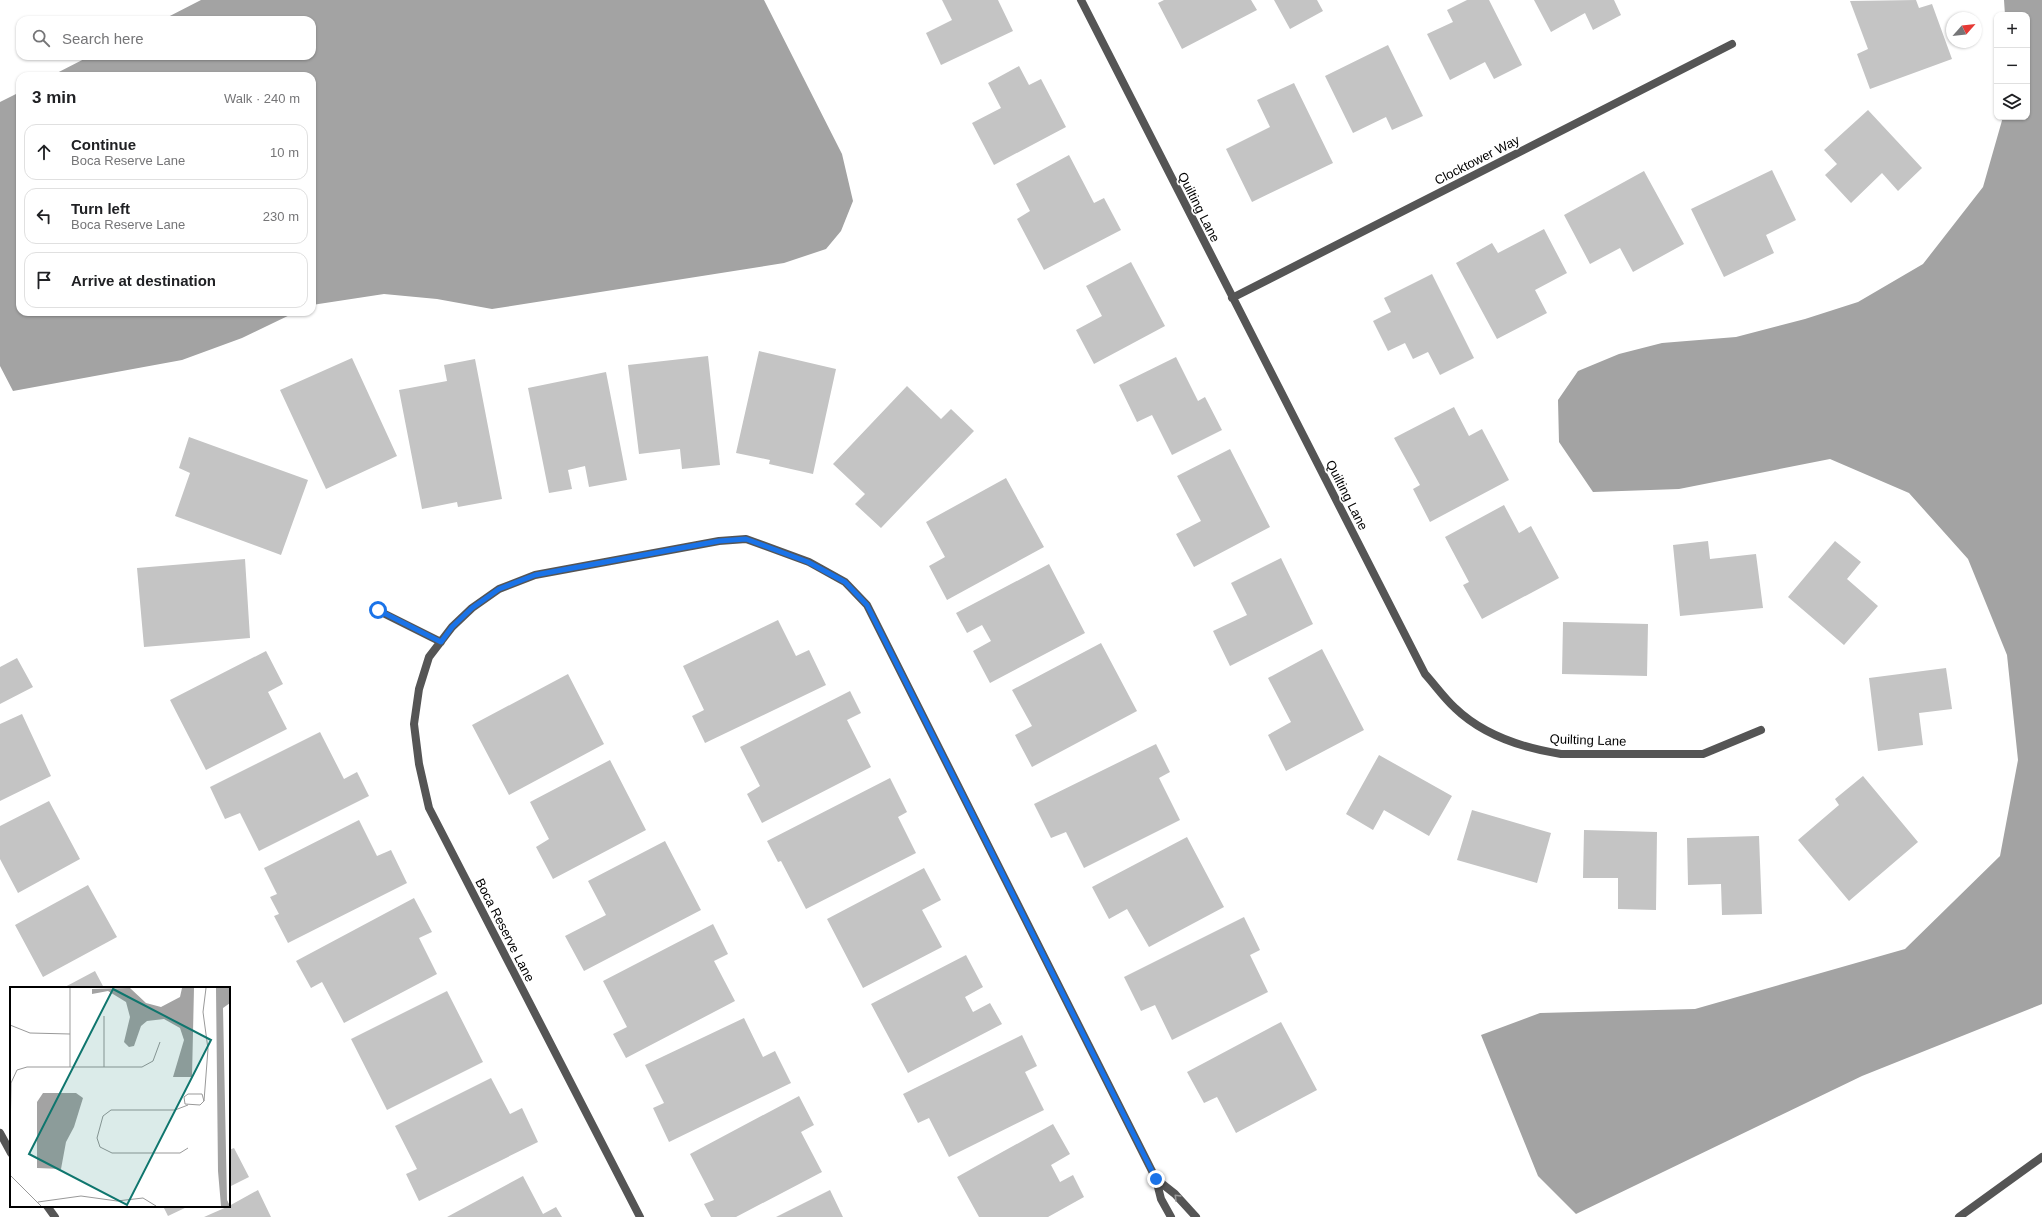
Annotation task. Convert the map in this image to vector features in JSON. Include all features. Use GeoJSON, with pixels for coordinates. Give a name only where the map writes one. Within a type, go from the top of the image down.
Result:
{"type":"FeatureCollection","features":[{"type":"Feature","properties":{"kind":"street","name":"Quilting Lane"},"geometry":{"type":"LineString","coordinates":[[1081,0],[1425,674],[1456,708],[1494,734],[1516,744],[1561,754],[1703,754],[1761,730]]}},
{"type":"Feature","properties":{"kind":"street","name":"Clocktower Way"},"geometry":{"type":"LineString","coordinates":[[1232,298],[1732,44]]}},
{"type":"Feature","properties":{"kind":"street","name":"Boca Reserve Lane"},"geometry":{"type":"LineString","coordinates":[[640,1217],[429,808],[419,764],[414,724],[419,689],[429,657],[452,627],[472,608],[499,589],[535,575],[719,541],[746,539],[808,562],[845,582],[867,605],[1156,1179],[1161,1199],[1171,1217]]}},
{"type":"Feature","properties":{"kind":"street"},"geometry":{"type":"LineString","coordinates":[[378,610],[441,642]]}},
{"type":"Feature","properties":{"kind":"street"},"geometry":{"type":"LineString","coordinates":[[0,1133],[10,1150]]}},
{"type":"Feature","properties":{"kind":"street"},"geometry":{"type":"LineString","coordinates":[[1959,1217],[2042,1157]]}},
{"type":"Feature","properties":{"kind":"street","name":"Boca Reserve Lane"},"geometry":{"type":"LineString","coordinates":[[1156,1179],[1175,1194],[1196,1217]]}},
{"type":"Feature","properties":{"kind":"street"},"geometry":{"type":"LineString","coordinates":[[48,1207],[55,1217]]}},
{"type":"Feature","properties":{"kind":"shaded area"},"geometry":{"type":"Polygon","coordinates":[[[201,0],[764,0],[842,154],[853,201],[841,231],[826,249],[784,263],[492,309],[437,299],[384,294],[316,304],[316,72],[59,72],[82,60],[316,60],[316,16],[170,16],[201,0]]]}},
{"type":"Feature","properties":{"kind":"shaded area"},"geometry":{"type":"Polygon","coordinates":[[[2004,0],[2042,0],[2042,1004],[1862,1076],[1576,1214],[1538,1176],[1481,1035],[1540,1013],[1695,1009],[1905,949],[2000,856],[2018,760],[2007,655],[1968,559],[1909,493],[1830,459],[1679,489],[1593,492],[1559,442],[1558,400],[1578,371],[1619,354],[1662,343],[1736,337],[1805,319],[1858,302],[1923,264],[1983,187],[2002,120],[2030,120],[2030,12],[2005,12],[2004,0]]]}},
{"type":"Feature","properties":{"kind":"shaded area"},"geometry":{"type":"Polygon","coordinates":[[[16,94],[16,316],[288,316],[242,338],[182,360],[13,391],[0,366],[0,102],[16,94]]]}},
{"type":"Feature","properties":{"kind":"building"},"geometry":{"type":"Polygon","coordinates":[[[942,0],[998,0],[1013,31],[941,65],[926,33],[952,20],[942,0]]]}},
{"type":"Feature","properties":{"kind":"building"},"geometry":{"type":"Polygon","coordinates":[[[1164,0],[1251,0],[1257,10],[1182,49],[1158,3],[1164,0]]]}},
{"type":"Feature","properties":{"kind":"building"},"geometry":{"type":"Polygon","coordinates":[[[1274,0],[1317,0],[1323,11],[1290,29],[1274,0]]]}},
{"type":"Feature","properties":{"kind":"building"},"geometry":{"type":"Polygon","coordinates":[[[1467,0],[1489,0],[1522,65],[1494,79],[1485,62],[1450,80],[1427,34],[1453,22],[1447,10],[1467,0]]]}},
{"type":"Feature","properties":{"kind":"building"},"geometry":{"type":"Polygon","coordinates":[[[1534,0],[1614,0],[1621,15],[1593,30],[1585,13],[1551,32],[1534,0]]]}},
{"type":"Feature","properties":{"kind":"building"},"geometry":{"type":"Polygon","coordinates":[[[1916,0],[1919,8],[1932,4],[1946,42],[1946,48],[1948,48],[1952,59],[1870,89],[1857,54],[1868,49],[1850,1],[1916,0]]]}},
{"type":"Feature","properties":{"kind":"building"},"geometry":{"type":"Polygon","coordinates":[[[1388,45],[1423,116],[1392,130],[1386,117],[1353,133],[1325,76],[1388,45]]]}},
{"type":"Feature","properties":{"kind":"building"},"geometry":{"type":"Polygon","coordinates":[[[1019,66],[1029,85],[1041,79],[1066,127],[994,165],[972,123],[1001,108],[988,83],[1019,66]]]}},
{"type":"Feature","properties":{"kind":"building"},"geometry":{"type":"Polygon","coordinates":[[[1294,83],[1333,163],[1252,202],[1226,149],[1270,127],[1257,100],[1294,83]]]}},
{"type":"Feature","properties":{"kind":"building"},"geometry":{"type":"Polygon","coordinates":[[[1868,110],[1922,168],[1898,191],[1882,173],[1851,203],[1825,175],[1837,164],[1824,150],[1868,110]]]}},
{"type":"Feature","properties":{"kind":"building"},"geometry":{"type":"Polygon","coordinates":[[[1069,155],[1094,203],[1104,198],[1121,230],[1044,270],[1017,219],[1030,211],[1016,184],[1069,155]]]}},
{"type":"Feature","properties":{"kind":"building"},"geometry":{"type":"Polygon","coordinates":[[[1772,170],[1796,220],[1766,235],[1774,253],[1724,277],[1691,209],[1772,170]]]}},
{"type":"Feature","properties":{"kind":"building"},"geometry":{"type":"Polygon","coordinates":[[[1644,171],[1684,244],[1633,272],[1620,248],[1590,264],[1564,215],[1644,171]]]}},
{"type":"Feature","properties":{"kind":"building"},"geometry":{"type":"Polygon","coordinates":[[[1544,229],[1567,273],[1535,290],[1547,313],[1497,339],[1456,263],[1492,243],[1498,253],[1544,229]]]}},
{"type":"Feature","properties":{"kind":"building"},"geometry":{"type":"Polygon","coordinates":[[[1131,262],[1165,326],[1094,364],[1076,330],[1102,316],[1086,286],[1131,262]]]}},
{"type":"Feature","properties":{"kind":"building"},"geometry":{"type":"Polygon","coordinates":[[[1432,274],[1474,358],[1440,375],[1428,352],[1413,359],[1405,343],[1388,351],[1373,321],[1391,312],[1384,298],[1432,274]]]}},
{"type":"Feature","properties":{"kind":"building"},"geometry":{"type":"Polygon","coordinates":[[[759,351],[836,369],[813,474],[769,464],[770,460],[736,453],[759,351]]]}},
{"type":"Feature","properties":{"kind":"building"},"geometry":{"type":"Polygon","coordinates":[[[708,356],[720,465],[682,469],[680,449],[639,454],[628,365],[708,356]]]}},
{"type":"Feature","properties":{"kind":"building"},"geometry":{"type":"Polygon","coordinates":[[[1176,357],[1198,401],[1205,397],[1222,430],[1172,455],[1152,415],[1137,422],[1119,385],[1176,357]]]}},
{"type":"Feature","properties":{"kind":"building"},"geometry":{"type":"Polygon","coordinates":[[[352,358],[397,456],[326,489],[280,390],[352,358]]]}},
{"type":"Feature","properties":{"kind":"building"},"geometry":{"type":"Polygon","coordinates":[[[475,359],[502,499],[458,507],[457,502],[422,509],[399,390],[447,381],[444,365],[475,359]]]}},
{"type":"Feature","properties":{"kind":"building"},"geometry":{"type":"Polygon","coordinates":[[[606,372],[627,480],[589,487],[585,466],[568,470],[572,489],[549,493],[528,388],[606,372]]]}},
{"type":"Feature","properties":{"kind":"building"},"geometry":{"type":"Polygon","coordinates":[[[907,386],[941,419],[951,409],[974,431],[881,528],[855,504],[865,494],[833,464],[907,386]]]}},
{"type":"Feature","properties":{"kind":"building"},"geometry":{"type":"Polygon","coordinates":[[[1454,407],[1469,436],[1482,429],[1509,480],[1430,522],[1413,489],[1420,485],[1394,438],[1454,407]]]}},
{"type":"Feature","properties":{"kind":"building"},"geometry":{"type":"Polygon","coordinates":[[[189,437],[308,480],[281,555],[175,516],[190,473],[179,468],[189,437]]]}},
{"type":"Feature","properties":{"kind":"building"},"geometry":{"type":"Polygon","coordinates":[[[1230,449],[1270,527],[1194,567],[1176,534],[1201,521],[1177,476],[1230,449]]]}},
{"type":"Feature","properties":{"kind":"building"},"geometry":{"type":"Polygon","coordinates":[[[1006,478],[1044,547],[947,600],[929,566],[945,557],[926,522],[1006,478]]]}},
{"type":"Feature","properties":{"kind":"building"},"geometry":{"type":"Polygon","coordinates":[[[1504,505],[1519,533],[1531,526],[1559,578],[1482,619],[1463,585],[1469,582],[1445,537],[1504,505]]]}},
{"type":"Feature","properties":{"kind":"building"},"geometry":{"type":"Polygon","coordinates":[[[1708,541],[1710,559],[1756,554],[1763,608],[1680,616],[1673,545],[1708,541]]]}},
{"type":"Feature","properties":{"kind":"building"},"geometry":{"type":"Polygon","coordinates":[[[1835,541],[1861,562],[1847,579],[1878,606],[1844,645],[1788,597],[1835,541]]]}},
{"type":"Feature","properties":{"kind":"building"},"geometry":{"type":"Polygon","coordinates":[[[1281,558],[1313,624],[1230,666],[1213,631],[1247,615],[1231,583],[1281,558]]]}},
{"type":"Feature","properties":{"kind":"building"},"geometry":{"type":"Polygon","coordinates":[[[245,559],[250,638],[144,647],[137,568],[245,559]]]}},
{"type":"Feature","properties":{"kind":"building"},"geometry":{"type":"Polygon","coordinates":[[[1049,564],[1085,633],[990,683],[973,651],[991,641],[982,625],[967,633],[956,613],[1049,564]]]}},
{"type":"Feature","properties":{"kind":"building"},"geometry":{"type":"Polygon","coordinates":[[[778,620],[796,656],[809,650],[826,685],[705,743],[692,716],[704,710],[683,666],[778,620]]]}},
{"type":"Feature","properties":{"kind":"building"},"geometry":{"type":"Polygon","coordinates":[[[1563,622],[1648,624],[1647,676],[1562,674],[1563,622]]]}},
{"type":"Feature","properties":{"kind":"building"},"geometry":{"type":"Polygon","coordinates":[[[1101,643],[1137,711],[1032,767],[1015,735],[1032,726],[1012,690],[1101,643]]]}},
{"type":"Feature","properties":{"kind":"building"},"geometry":{"type":"Polygon","coordinates":[[[1322,649],[1364,730],[1286,771],[1268,735],[1291,722],[1268,678],[1322,649]]]}},
{"type":"Feature","properties":{"kind":"building"},"geometry":{"type":"Polygon","coordinates":[[[266,651],[283,684],[268,692],[287,729],[206,770],[170,700],[266,651]]]}},
{"type":"Feature","properties":{"kind":"building"},"geometry":{"type":"Polygon","coordinates":[[[17,658],[33,687],[0,704],[0,667],[17,658]]]}},
{"type":"Feature","properties":{"kind":"building"},"geometry":{"type":"Polygon","coordinates":[[[1946,668],[1952,709],[1919,713],[1923,745],[1878,751],[1869,678],[1946,668]]]}},
{"type":"Feature","properties":{"kind":"building"},"geometry":{"type":"Polygon","coordinates":[[[568,674],[604,744],[509,795],[472,725],[568,674]]]}},
{"type":"Feature","properties":{"kind":"building"},"geometry":{"type":"Polygon","coordinates":[[[850,691],[861,713],[847,720],[871,767],[762,823],[747,794],[760,786],[740,747],[850,691]]]}},
{"type":"Feature","properties":{"kind":"building"},"geometry":{"type":"Polygon","coordinates":[[[22,714],[51,776],[0,801],[0,724],[22,714]]]}},
{"type":"Feature","properties":{"kind":"building"},"geometry":{"type":"Polygon","coordinates":[[[320,732],[344,779],[357,772],[369,796],[259,851],[240,813],[225,819],[210,787],[320,732]]]}},
{"type":"Feature","properties":{"kind":"building"},"geometry":{"type":"Polygon","coordinates":[[[1156,744],[1170,772],[1159,778],[1180,820],[1084,868],[1066,832],[1051,838],[1034,804],[1156,744]]]}},
{"type":"Feature","properties":{"kind":"building"},"geometry":{"type":"Polygon","coordinates":[[[1379,755],[1452,796],[1429,836],[1384,810],[1373,830],[1346,814],[1379,755]]]}},
{"type":"Feature","properties":{"kind":"building"},"geometry":{"type":"Polygon","coordinates":[[[610,760],[646,830],[553,879],[536,847],[549,839],[530,802],[610,760]]]}},
{"type":"Feature","properties":{"kind":"building"},"geometry":{"type":"Polygon","coordinates":[[[1863,776],[1918,842],[1849,901],[1798,840],[1839,805],[1835,799],[1863,776]]]}},
{"type":"Feature","properties":{"kind":"building"},"geometry":{"type":"Polygon","coordinates":[[[890,778],[907,812],[898,817],[916,853],[806,909],[781,861],[778,862],[767,841],[890,778]]]}},
{"type":"Feature","properties":{"kind":"building"},"geometry":{"type":"Polygon","coordinates":[[[49,801],[80,859],[18,893],[0,859],[0,826],[49,801]]]}},
{"type":"Feature","properties":{"kind":"building"},"geometry":{"type":"Polygon","coordinates":[[[1472,810],[1551,833],[1537,883],[1457,860],[1472,810]]]}},
{"type":"Feature","properties":{"kind":"building"},"geometry":{"type":"Polygon","coordinates":[[[359,820],[377,856],[391,850],[407,883],[288,943],[274,916],[279,914],[270,897],[277,894],[264,868],[359,820]]]}},
{"type":"Feature","properties":{"kind":"building"},"geometry":{"type":"Polygon","coordinates":[[[1584,830],[1657,832],[1656,910],[1618,909],[1618,878],[1583,878],[1584,830]]]}},
{"type":"Feature","properties":{"kind":"building"},"geometry":{"type":"Polygon","coordinates":[[[1759,836],[1762,914],[1722,915],[1721,884],[1688,885],[1687,838],[1759,836]]]}},
{"type":"Feature","properties":{"kind":"building"},"geometry":{"type":"Polygon","coordinates":[[[1187,837],[1224,907],[1149,947],[1127,909],[1109,919],[1092,887],[1187,837]]]}},
{"type":"Feature","properties":{"kind":"building"},"geometry":{"type":"Polygon","coordinates":[[[665,841],[701,910],[584,971],[565,936],[606,915],[588,881],[665,841]]]}},
{"type":"Feature","properties":{"kind":"building"},"geometry":{"type":"Polygon","coordinates":[[[924,868],[941,900],[922,910],[942,947],[863,988],[827,919],[924,868]]]}},
{"type":"Feature","properties":{"kind":"building"},"geometry":{"type":"Polygon","coordinates":[[[88,885],[117,937],[43,977],[15,925],[88,885]]]}},
{"type":"Feature","properties":{"kind":"building"},"geometry":{"type":"Polygon","coordinates":[[[414,898],[432,932],[419,938],[437,974],[344,1023],[322,982],[311,988],[296,961],[414,898]]]}},
{"type":"Feature","properties":{"kind":"building"},"geometry":{"type":"Polygon","coordinates":[[[1244,917],[1260,950],[1250,955],[1268,992],[1172,1040],[1155,1005],[1141,1011],[1124,977],[1244,917]]]}},
{"type":"Feature","properties":{"kind":"building"},"geometry":{"type":"Polygon","coordinates":[[[713,924],[728,954],[714,961],[735,1001],[626,1058],[613,1034],[627,1027],[603,981],[713,924]]]}},
{"type":"Feature","properties":{"kind":"building"},"geometry":{"type":"Polygon","coordinates":[[[966,955],[983,987],[965,997],[973,1012],[990,1003],[1002,1024],[908,1073],[871,1004],[966,955]]]}},
{"type":"Feature","properties":{"kind":"building"},"geometry":{"type":"Polygon","coordinates":[[[95,971],[103,987],[65,987],[95,971]]]}},
{"type":"Feature","properties":{"kind":"building"},"geometry":{"type":"Polygon","coordinates":[[[447,991],[483,1062],[387,1110],[351,1039],[447,991]]]}},
{"type":"Feature","properties":{"kind":"building"},"geometry":{"type":"Polygon","coordinates":[[[744,1018],[763,1057],[775,1051],[791,1083],[669,1142],[653,1108],[664,1103],[645,1065],[744,1018]]]}},
{"type":"Feature","properties":{"kind":"building"},"geometry":{"type":"Polygon","coordinates":[[[1281,1022],[1317,1090],[1236,1133],[1217,1097],[1204,1103],[1187,1072],[1281,1022]]]}},
{"type":"Feature","properties":{"kind":"building"},"geometry":{"type":"Polygon","coordinates":[[[1022,1035],[1037,1066],[1025,1072],[1044,1110],[949,1157],[929,1118],[918,1123],[903,1094],[1022,1035]]]}},
{"type":"Feature","properties":{"kind":"building"},"geometry":{"type":"Polygon","coordinates":[[[491,1078],[510,1114],[522,1108],[538,1142],[419,1201],[406,1174],[417,1169],[395,1126],[491,1078]]]}},
{"type":"Feature","properties":{"kind":"building"},"geometry":{"type":"Polygon","coordinates":[[[799,1096],[814,1125],[801,1132],[822,1172],[736,1217],[711,1217],[704,1204],[714,1200],[690,1154],[799,1096]]]}},
{"type":"Feature","properties":{"kind":"building"},"geometry":{"type":"Polygon","coordinates":[[[1053,1124],[1070,1154],[1051,1165],[1060,1182],[1073,1175],[1084,1197],[1048,1217],[979,1217],[957,1177],[1053,1124]]]}},
{"type":"Feature","properties":{"kind":"building"},"geometry":{"type":"Polygon","coordinates":[[[234,1148],[249,1177],[230,1186],[230,1150],[234,1148]]]}},
{"type":"Feature","properties":{"kind":"building"},"geometry":{"type":"Polygon","coordinates":[[[523,1176],[543,1214],[556,1207],[562,1217],[447,1217],[523,1176]]]}},
{"type":"Feature","properties":{"kind":"building"},"geometry":{"type":"Polygon","coordinates":[[[258,1190],[271,1217],[204,1217],[230,1207],[230,1205],[258,1190]]]}},
{"type":"Feature","properties":{"kind":"building"},"geometry":{"type":"Polygon","coordinates":[[[830,1190],[843,1217],[776,1217],[830,1190]]]}},
{"type":"Feature","properties":{"kind":"building"},"geometry":{"type":"Polygon","coordinates":[[[164,1207],[187,1207],[168,1216],[164,1207]]]}},
{"type":"Feature","properties":{"kind":"route"},"geometry":{"type":"LineString","coordinates":[[378,610],[441,642],[452,627],[472,608],[499,589],[535,575],[719,541],[746,539],[808,562],[845,582],[867,605],[1156,1179]]}}]}
